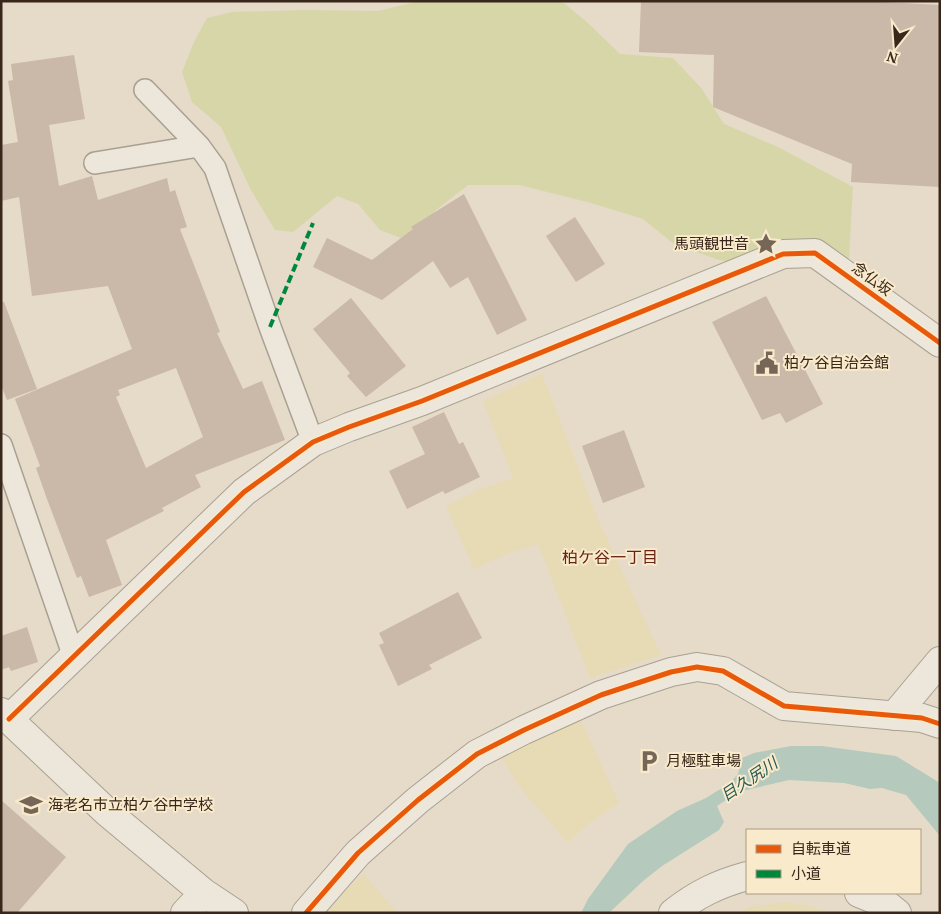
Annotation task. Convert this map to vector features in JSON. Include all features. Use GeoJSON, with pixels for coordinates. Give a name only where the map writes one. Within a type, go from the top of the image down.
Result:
{"type":"FeatureCollection","features":[{"type":"Feature","properties":{"kind":"street","name":"念仏坂"},"geometry":{"type":"LineString","coordinates":[[312,442],[422,401],[783,254],[815,253],[940,343]]}},
{"type":"Feature","properties":{"kind":"street"},"geometry":{"type":"LineString","coordinates":[[234,913],[204,893],[108,813],[5,716],[74,657],[244,492],[312,442]]}},
{"type":"Feature","properties":{"kind":"street"},"geometry":{"type":"LineString","coordinates":[[894,716],[940,661]]}},
{"type":"Feature","properties":{"kind":"street"},"geometry":{"type":"LineString","coordinates":[[306,913],[358,853],[418,800],[477,754],[533,726],[610,692],[671,672],[697,667],[723,671],[784,706],[922,718],[940,724]]}},
{"type":"Feature","properties":{"kind":"street"},"geometry":{"type":"LineString","coordinates":[[673,913],[692,898],[724,882],[746,876]]}},
{"type":"Feature","properties":{"kind":"street"},"geometry":{"type":"LineString","coordinates":[[185,913],[204,893]]}},
{"type":"Feature","properties":{"kind":"street"},"geometry":{"type":"LineString","coordinates":[[861,894],[886,904],[897,913]]}},
{"type":"Feature","properties":{"kind":"lane"},"geometry":{"type":"LineString","coordinates":[[145,90],[198,146],[215,168],[312,442]]}},
{"type":"Feature","properties":{"kind":"lane"},"geometry":{"type":"LineString","coordinates":[[95,163],[198,146]]}},
{"type":"Feature","properties":{"kind":"lane"},"geometry":{"type":"LineString","coordinates":[[1,445],[74,657]]}},
{"type":"Feature","properties":{"kind":"shaded area"},"geometry":{"type":"Polygon","coordinates":[[[542,374],[598,519],[661,655],[590,678],[538,544],[509,553],[474,569],[446,506],[478,490],[513,478],[483,401],[542,374]]]}},
{"type":"Feature","properties":{"kind":"shaded area"},"geometry":{"type":"Polygon","coordinates":[[[579,716],[619,803],[589,823],[568,843],[518,785],[502,758],[579,716]]]}},
{"type":"Feature","properties":{"kind":"shaded area"},"geometry":{"type":"Polygon","coordinates":[[[363,873],[397,913],[324,913],[363,873]]]}},
{"type":"Feature","properties":{"kind":"shaded area"},"geometry":{"type":"Polygon","coordinates":[[[785,902],[808,905],[829,913],[739,913],[749,907],[785,902]]]}},
{"type":"Feature","properties":{"kind":"green space"},"geometry":{"type":"Polygon","coordinates":[[[419,1],[558,1],[564,3],[589,24],[620,54],[673,58],[702,89],[724,124],[778,147],[853,187],[849,258],[795,256],[747,265],[719,260],[674,244],[643,219],[591,203],[519,185],[468,185],[436,210],[414,243],[380,230],[358,204],[337,196],[293,232],[275,230],[251,190],[221,127],[192,102],[182,72],[194,42],[207,18],[232,12],[303,10],[378,11],[419,1]]]}},
{"type":"Feature","properties":{"kind":"water","name":"目久尻川"},"geometry":{"type":"Polygon","coordinates":[[[791,746],[822,746],[896,756],[940,783],[940,836],[906,795],[882,788],[870,789],[844,783],[789,780],[738,792],[717,806],[724,822],[719,830],[662,866],[609,913],[581,913],[588,899],[628,844],[677,811],[706,798],[730,783],[738,774],[742,758],[754,753],[791,746]]]}},
{"type":"Feature","properties":{"kind":"building"},"geometry":{"type":"Polygon","coordinates":[[[641,1],[864,1],[940,5],[940,187],[851,182],[852,164],[713,107],[714,55],[639,52],[641,1]]]}},
{"type":"Feature","properties":{"kind":"building"},"geometry":{"type":"Polygon","coordinates":[[[74,55],[85,119],[49,125],[59,186],[92,176],[98,200],[167,178],[170,192],[175,190],[187,227],[180,229],[220,332],[217,333],[243,389],[262,381],[285,440],[195,475],[201,487],[162,508],[164,511],[106,540],[122,585],[89,597],[81,576],[77,578],[47,499],[36,468],[40,466],[15,399],[132,349],[108,286],[32,296],[19,197],[1,201],[1,145],[18,142],[8,81],[13,80],[11,64],[74,55]],[[176,368],[118,390],[120,395],[116,397],[146,468],[203,437],[176,368]]]}},
{"type":"Feature","properties":{"kind":"building"},"geometry":{"type":"Polygon","coordinates":[[[464,194],[527,320],[497,335],[468,277],[450,288],[433,261],[382,300],[313,267],[327,238],[372,260],[413,229],[411,227],[464,194]]]}},
{"type":"Feature","properties":{"kind":"building"},"geometry":{"type":"Polygon","coordinates":[[[575,217],[605,264],[576,282],[546,236],[575,217]]]}},
{"type":"Feature","properties":{"kind":"building","name":"柏ケ谷自治会館"},"geometry":{"type":"Polygon","coordinates":[[[766,296],[823,404],[786,423],[780,413],[762,420],[712,322],[766,296]]]}},
{"type":"Feature","properties":{"kind":"building"},"geometry":{"type":"Polygon","coordinates":[[[351,298],[406,366],[366,397],[347,376],[350,373],[313,329],[351,298]]]}},
{"type":"Feature","properties":{"kind":"building"},"geometry":{"type":"Polygon","coordinates":[[[1,302],[4,302],[37,389],[7,400],[1,385],[1,302]]]}},
{"type":"Feature","properties":{"kind":"building"},"geometry":{"type":"Polygon","coordinates":[[[444,412],[459,444],[463,442],[480,477],[445,494],[443,491],[407,509],[389,471],[425,454],[412,427],[444,412]]]}},
{"type":"Feature","properties":{"kind":"building"},"geometry":{"type":"Polygon","coordinates":[[[624,430],[645,487],[603,503],[582,446],[624,430]]]}},
{"type":"Feature","properties":{"kind":"building"},"geometry":{"type":"Polygon","coordinates":[[[458,592],[482,638],[429,665],[432,669],[398,686],[379,645],[384,643],[379,633],[458,592]]]}},
{"type":"Feature","properties":{"kind":"building"},"geometry":{"type":"Polygon","coordinates":[[[27,627],[38,662],[11,671],[9,667],[1,670],[1,636],[27,627]]]}},
{"type":"Feature","properties":{"kind":"building"},"geometry":{"type":"Polygon","coordinates":[[[1,800],[66,857],[17,913],[1,913],[1,800]]]}},
{"type":"Feature","properties":{"kind":"marked path"},"geometry":{"type":"LineString","coordinates":[[270,327],[313,223]]}},
{"type":"Feature","properties":{"kind":"cycle path"},"geometry":{"type":"LineString","coordinates":[[9,719],[244,492],[313,442],[349,427],[422,401],[783,254],[815,253],[940,343]]}},
{"type":"Feature","properties":{"kind":"cycle path"},"geometry":{"type":"LineString","coordinates":[[306,913],[358,853],[418,800],[477,754],[601,695],[671,672],[697,667],[723,671],[784,706],[922,718],[940,724]]}},
{"type":"Feature","properties":{"kind":"place","name":"馬頭観世音"},"geometry":{"type":"Point","coordinates":[766,244]}},
{"type":"Feature","properties":{"kind":"place","name":"柏ケ谷自治会館"},"geometry":{"type":"Point","coordinates":[767,363]}},
{"type":"Feature","properties":{"kind":"place","name":"月極駐車場"},"geometry":{"type":"Point","coordinates":[649,761]}},
{"type":"Feature","properties":{"kind":"place","name":"海老名市立柏ケ谷中学校"},"geometry":{"type":"Point","coordinates":[31,805]}},
{"type":"Feature","properties":{"kind":"district","name":"柏ケ谷一丁目"},"geometry":{"type":"Point","coordinates":[610,557]}}]}
